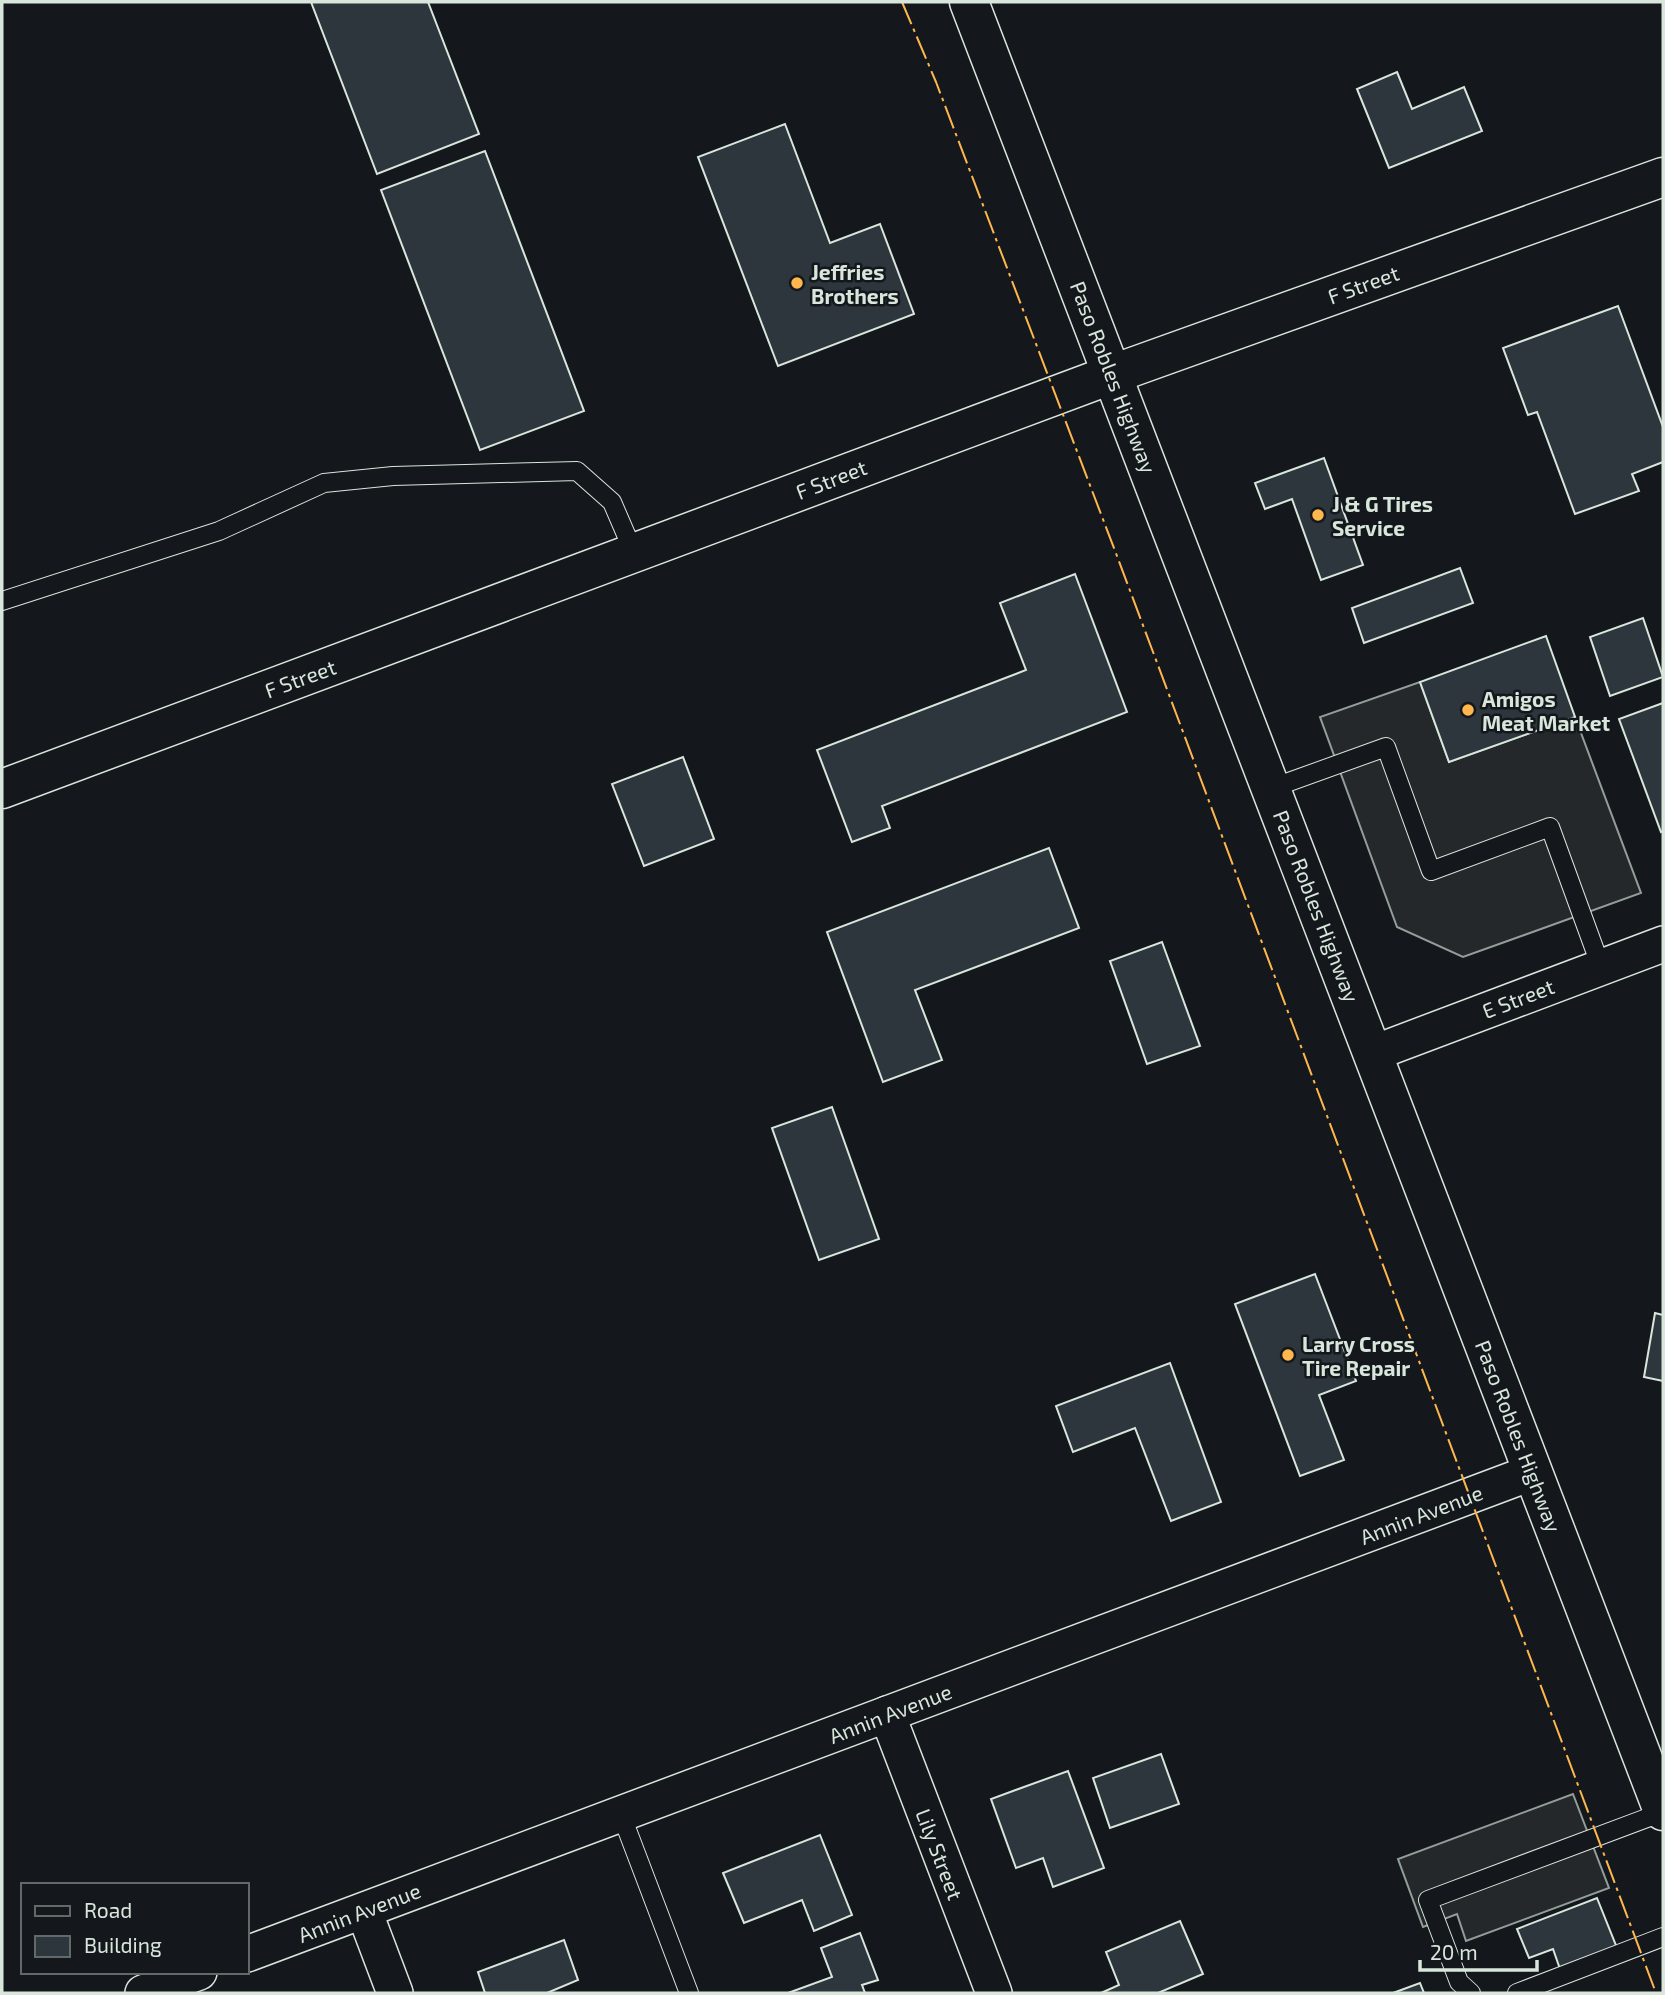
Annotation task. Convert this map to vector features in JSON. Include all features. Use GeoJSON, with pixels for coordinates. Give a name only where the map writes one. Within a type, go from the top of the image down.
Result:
{"type":"FeatureCollection","features":[{"type":"Feature","properties":{"kind":"main road","name":"Paso Robles Highway"},"geometry":{"type":"LineString","coordinates":[[969,2],[1663,1812]]}},
{"type":"Feature","properties":{"kind":"main road","name":"F Street"},"geometry":{"type":"LineString","coordinates":[[2,789],[1113,374],[1663,177]]}},
{"type":"Feature","properties":{"kind":"street","name":"E Street"},"geometry":{"type":"LineString","coordinates":[[1374,1053],[1663,944]]}},
{"type":"Feature","properties":{"kind":"street","name":"Annin Avenue"},"geometry":{"type":"LineString","coordinates":[[248,1954],[1533,1472]]}},
{"type":"Feature","properties":{"kind":"street","name":"Lily Street"},"geometry":{"type":"LineString","coordinates":[[887,1714],[994,1993]]}},
{"type":"Feature","properties":{"kind":"street"},"geometry":{"type":"LineString","coordinates":[[364,1910],[395,1993]]}},
{"type":"Feature","properties":{"kind":"street"},"geometry":{"type":"LineString","coordinates":[[143,1993],[194,1974]]}},
{"type":"Feature","properties":{"kind":"lane"},"geometry":{"type":"LineString","coordinates":[[2,601],[219,531],[324,483],[393,476],[577,471],[612,502],[634,553]]}},
{"type":"Feature","properties":{"kind":"lane"},"geometry":{"type":"LineString","coordinates":[[1272,788],[1386,747],[1431,871],[1550,827],[1601,967]]}},
{"type":"Feature","properties":{"kind":"lane"},"geometry":{"type":"LineString","coordinates":[[1471,1993],[1459,1982],[1428,1900],[1663,1812]]}},
{"type":"Feature","properties":{"kind":"lane"},"geometry":{"type":"LineString","coordinates":[[621,1814],[689,1993]]}},
{"type":"Feature","properties":{"kind":"lane"},"geometry":{"type":"LineString","coordinates":[[1517,1993],[1663,1937]]}},
{"type":"Feature","properties":{"kind":"shaded area"},"geometry":{"type":"Polygon","coordinates":[[[1420,682],[1449,762],[1575,717],[1641,893],[1463,957],[1397,927],[1320,717],[1420,682]]]}},
{"type":"Feature","properties":{"kind":"shaded area"},"geometry":{"type":"Polygon","coordinates":[[[1573,1794],[1609,1888],[1466,1941],[1457,1914],[1423,1927],[1398,1859],[1573,1794]]]}},
{"type":"Feature","properties":{"kind":"building"},"geometry":{"type":"Polygon","coordinates":[[[311,2],[428,2],[479,134],[377,174],[311,2]]]}},
{"type":"Feature","properties":{"kind":"building"},"geometry":{"type":"Polygon","coordinates":[[[1397,72],[1412,109],[1464,87],[1482,131],[1389,168],[1357,89],[1397,72]]]}},
{"type":"Feature","properties":{"kind":"building"},"geometry":{"type":"Polygon","coordinates":[[[785,124],[830,243],[880,224],[914,314],[778,366],[698,157],[785,124]]]}},
{"type":"Feature","properties":{"kind":"building"},"geometry":{"type":"Polygon","coordinates":[[[485,151],[584,411],[480,450],[381,190],[485,151]]]}},
{"type":"Feature","properties":{"kind":"building"},"geometry":{"type":"Polygon","coordinates":[[[1618,306],[1663,427],[1663,462],[1632,474],[1639,491],[1575,514],[1537,412],[1528,415],[1503,348],[1618,306]]]}},
{"type":"Feature","properties":{"kind":"building"},"geometry":{"type":"Polygon","coordinates":[[[1324,458],[1363,565],[1321,580],[1292,499],[1265,509],[1255,483],[1324,458]]]}},
{"type":"Feature","properties":{"kind":"building"},"geometry":{"type":"Polygon","coordinates":[[[1460,568],[1473,603],[1364,643],[1352,608],[1460,568]]]}},
{"type":"Feature","properties":{"kind":"building"},"geometry":{"type":"Polygon","coordinates":[[[1075,574],[1127,712],[882,806],[890,828],[852,842],[817,750],[1026,670],[1000,603],[1075,574]]]}},
{"type":"Feature","properties":{"kind":"building"},"geometry":{"type":"Polygon","coordinates":[[[1643,618],[1663,677],[1610,696],[1590,637],[1643,618]]]}},
{"type":"Feature","properties":{"kind":"building"},"geometry":{"type":"Polygon","coordinates":[[[1546,636],[1575,717],[1449,762],[1420,682],[1546,636]]]}},
{"type":"Feature","properties":{"kind":"building"},"geometry":{"type":"Polygon","coordinates":[[[1663,703],[1663,831],[1661,832],[1619,719],[1663,703]]]}},
{"type":"Feature","properties":{"kind":"building"},"geometry":{"type":"Polygon","coordinates":[[[683,757],[714,839],[644,866],[612,784],[683,757]]]}},
{"type":"Feature","properties":{"kind":"building"},"geometry":{"type":"Polygon","coordinates":[[[1049,848],[1079,928],[915,990],[942,1060],[883,1082],[827,932],[1049,848]]]}},
{"type":"Feature","properties":{"kind":"building"},"geometry":{"type":"Polygon","coordinates":[[[1162,942],[1200,1046],[1147,1064],[1110,961],[1162,942]]]}},
{"type":"Feature","properties":{"kind":"building"},"geometry":{"type":"Polygon","coordinates":[[[832,1107],[879,1239],[819,1260],[772,1128],[832,1107]]]}},
{"type":"Feature","properties":{"kind":"building"},"geometry":{"type":"Polygon","coordinates":[[[1315,1274],[1356,1381],[1319,1395],[1344,1460],[1300,1476],[1235,1304],[1315,1274]]]}},
{"type":"Feature","properties":{"kind":"building"},"geometry":{"type":"Polygon","coordinates":[[[1655,1313],[1663,1315],[1663,1381],[1644,1377],[1655,1313]]]}},
{"type":"Feature","properties":{"kind":"building"},"geometry":{"type":"Polygon","coordinates":[[[1170,1363],[1221,1502],[1171,1521],[1135,1428],[1073,1452],[1056,1406],[1170,1363]]]}},
{"type":"Feature","properties":{"kind":"building"},"geometry":{"type":"Polygon","coordinates":[[[1161,1754],[1179,1804],[1110,1828],[1093,1778],[1161,1754]]]}},
{"type":"Feature","properties":{"kind":"building"},"geometry":{"type":"Polygon","coordinates":[[[1068,1771],[1104,1868],[1053,1887],[1043,1858],[1016,1868],[991,1799],[1068,1771]]]}},
{"type":"Feature","properties":{"kind":"building"},"geometry":{"type":"Polygon","coordinates":[[[820,1835],[852,1915],[814,1931],[802,1900],[744,1923],[723,1873],[820,1835]]]}},
{"type":"Feature","properties":{"kind":"building"},"geometry":{"type":"Polygon","coordinates":[[[1597,1898],[1617,1948],[1560,1969],[1553,1949],[1529,1958],[1517,1929],[1597,1898]]]}},
{"type":"Feature","properties":{"kind":"building"},"geometry":{"type":"Polygon","coordinates":[[[1180,1921],[1203,1974],[1158,1993],[1101,1993],[1119,1985],[1106,1952],[1180,1921]]]}},
{"type":"Feature","properties":{"kind":"building"},"geometry":{"type":"Polygon","coordinates":[[[860,1933],[878,1980],[862,1985],[865,1993],[788,1993],[832,1977],[821,1948],[860,1933]]]}},
{"type":"Feature","properties":{"kind":"building"},"geometry":{"type":"Polygon","coordinates":[[[564,1940],[578,1980],[547,1993],[485,1993],[478,1972],[564,1940]]]}},
{"type":"Feature","properties":{"kind":"building"},"geometry":{"type":"Polygon","coordinates":[[[1420,1983],[1424,1993],[1393,1993],[1420,1983]]]}},
{"type":"Feature","properties":{"kind":"power"},"geometry":{"type":"LineString","coordinates":[[902,2],[936,82],[1117,556],[1656,1993]]}},
{"type":"Feature","properties":{"kind":"place","name":"Jeffries Brothers"},"geometry":{"type":"Point","coordinates":[797,283]}},
{"type":"Feature","properties":{"kind":"place","name":"J & G Tires Service"},"geometry":{"type":"Point","coordinates":[1318,515]}},
{"type":"Feature","properties":{"kind":"place","name":"Amigos Meat Market"},"geometry":{"type":"Point","coordinates":[1468,710]}},
{"type":"Feature","properties":{"kind":"place","name":"Larry Cross Tire Repair"},"geometry":{"type":"Point","coordinates":[1288,1355]}}]}
